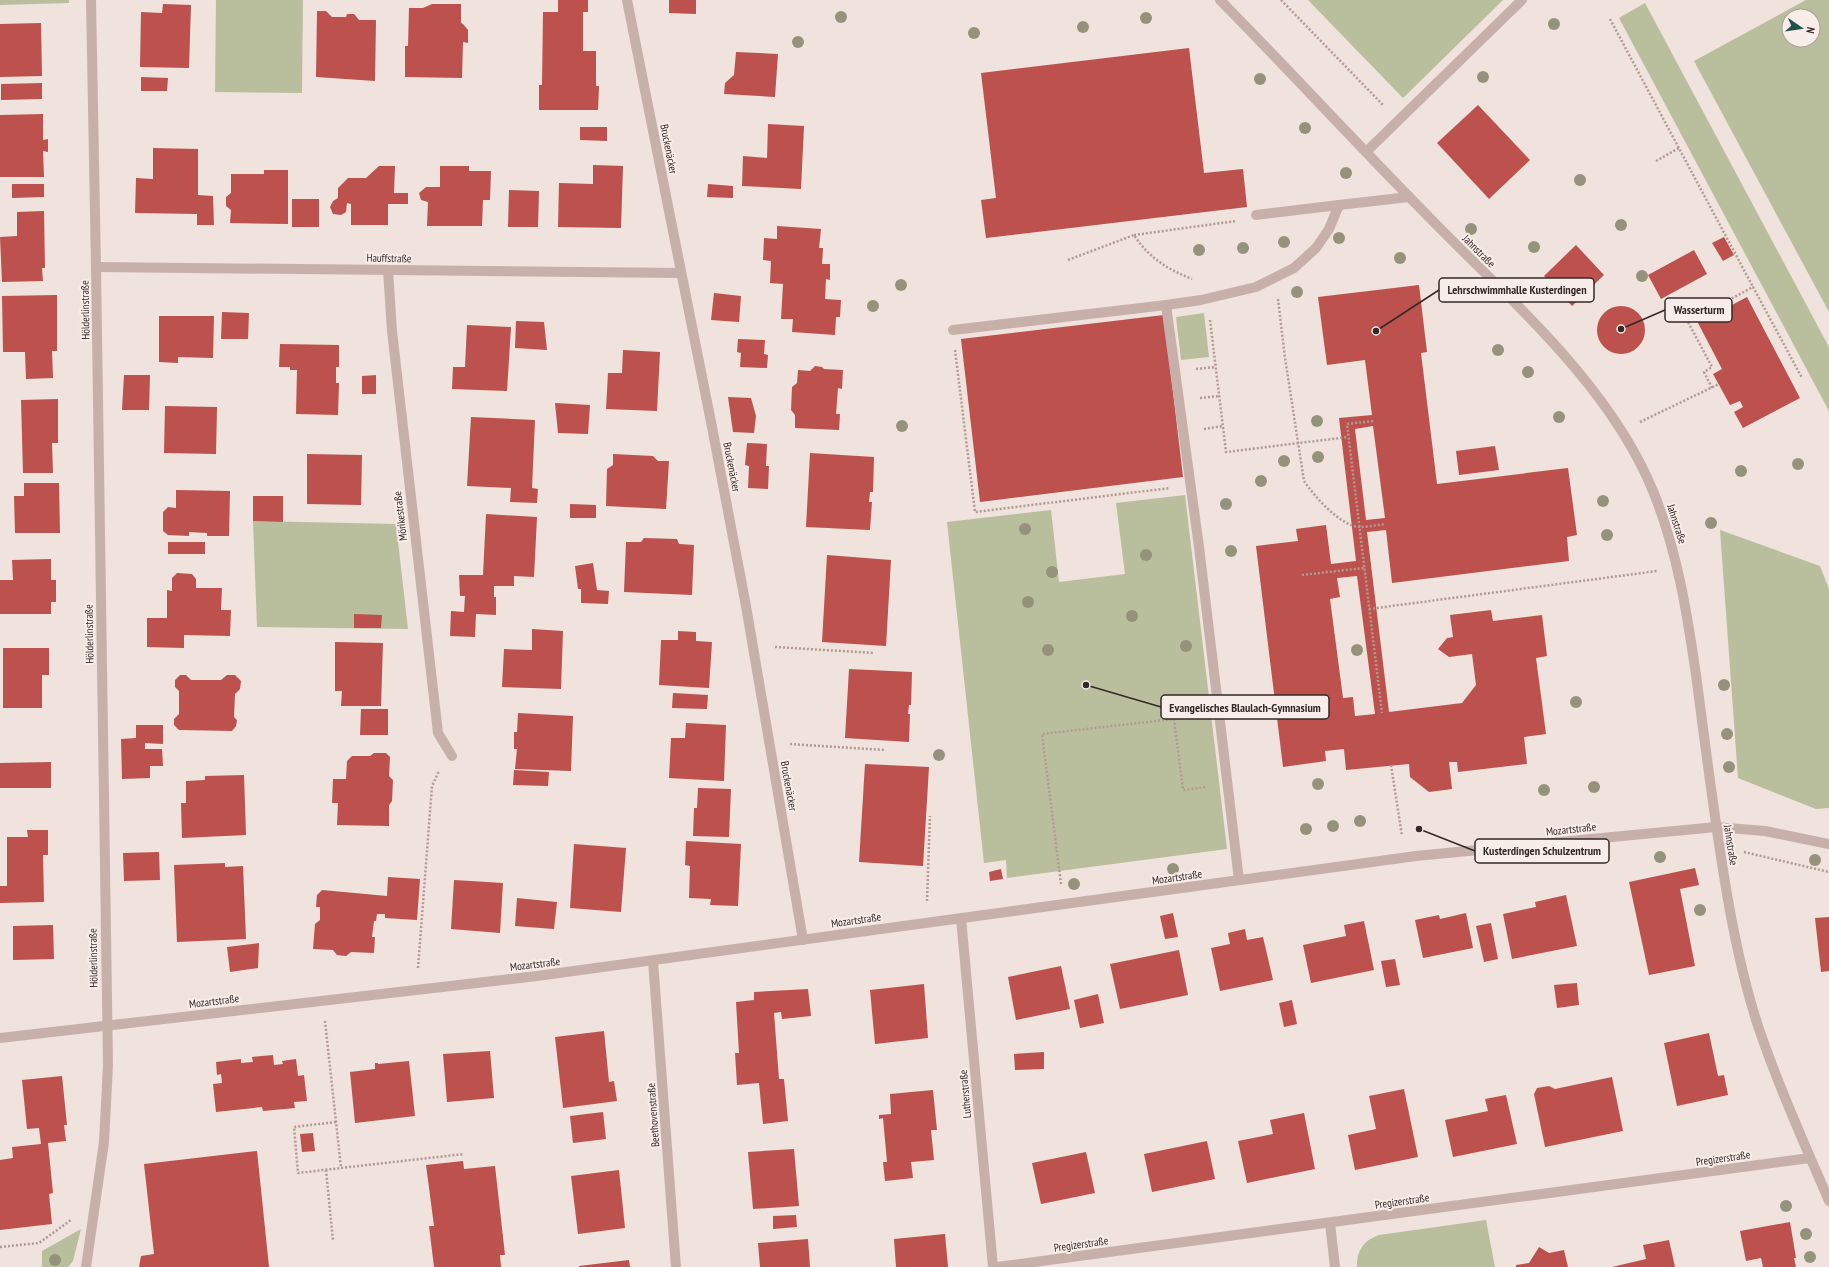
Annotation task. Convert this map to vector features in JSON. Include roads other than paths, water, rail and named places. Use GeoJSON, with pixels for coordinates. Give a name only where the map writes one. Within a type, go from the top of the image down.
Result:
{"type":"FeatureCollection","features":[{"type":"Feature","properties":{"kind":"street","name":"Hölderlinstraße"},"geometry":{"type":"LineString","coordinates":[[86,1267],[104,1142],[107,1102],[91,0]]}},
{"type":"Feature","properties":{"kind":"street","name":"Bruckenäcker"},"geometry":{"type":"LineString","coordinates":[[627,0],[753,645],[803,940]]}},
{"type":"Feature","properties":{"kind":"street","name":"Jahnstraße"},"geometry":{"type":"LineString","coordinates":[[1220,0],[1545,335],[1590,387],[1622,431],[1653,490],[1668,532],[1677,568],[1692,648],[1716,827],[1738,948],[1757,1022],[1788,1107],[1829,1201]]}},
{"type":"Feature","properties":{"kind":"street"},"geometry":{"type":"LineString","coordinates":[[1366,152],[1522,0]]}},
{"type":"Feature","properties":{"kind":"street"},"geometry":{"type":"LineString","coordinates":[[1256,215],[1339,206],[1409,196]]}},
{"type":"Feature","properties":{"kind":"street"},"geometry":{"type":"LineString","coordinates":[[953,330],[1166,305],[1208,298],[1256,287],[1294,268],[1316,248],[1329,229],[1339,206]]}},
{"type":"Feature","properties":{"kind":"street","name":"Hauffstraße"},"geometry":{"type":"LineString","coordinates":[[96,267],[681,273]]}},
{"type":"Feature","properties":{"kind":"street","name":"Mörikestraße"},"geometry":{"type":"LineString","coordinates":[[388,270],[392,331],[438,733],[452,756]]}},
{"type":"Feature","properties":{"kind":"street"},"geometry":{"type":"LineString","coordinates":[[1166,305],[1239,880]]}},
{"type":"Feature","properties":{"kind":"street","name":"Mozartstraße"},"geometry":{"type":"LineString","coordinates":[[0,1038],[416,991],[653,961],[1405,857],[1716,827],[1771,832],[1829,844]]}},
{"type":"Feature","properties":{"kind":"street","name":"Lutherstraße"},"geometry":{"type":"LineString","coordinates":[[961,918],[993,1267]]}},
{"type":"Feature","properties":{"kind":"street","name":"Beethovenstraße"},"geometry":{"type":"LineString","coordinates":[[653,961],[676,1267]]}},
{"type":"Feature","properties":{"kind":"street","name":"Pregizerstraße"},"geometry":{"type":"LineString","coordinates":[[997,1267],[1810,1158]]}},
{"type":"Feature","properties":{"kind":"street"},"geometry":{"type":"LineString","coordinates":[[1330,1223],[1335,1267]]}},
{"type":"Feature","properties":{"kind":"place","name":"Wasserturm"},"geometry":{"type":"Point","coordinates":[1621,329]}},
{"type":"Feature","properties":{"kind":"place","name":"Lehrschwimmhalle Kusterdingen"},"geometry":{"type":"Point","coordinates":[1376,331]}},
{"type":"Feature","properties":{"kind":"place","name":"Evangelisches Blaulach-Gymnasium"},"geometry":{"type":"Point","coordinates":[1086,685]}},
{"type":"Feature","properties":{"kind":"place","name":"Kusterdingen Schulzentrum"},"geometry":{"type":"Point","coordinates":[1419,829]}}]}
